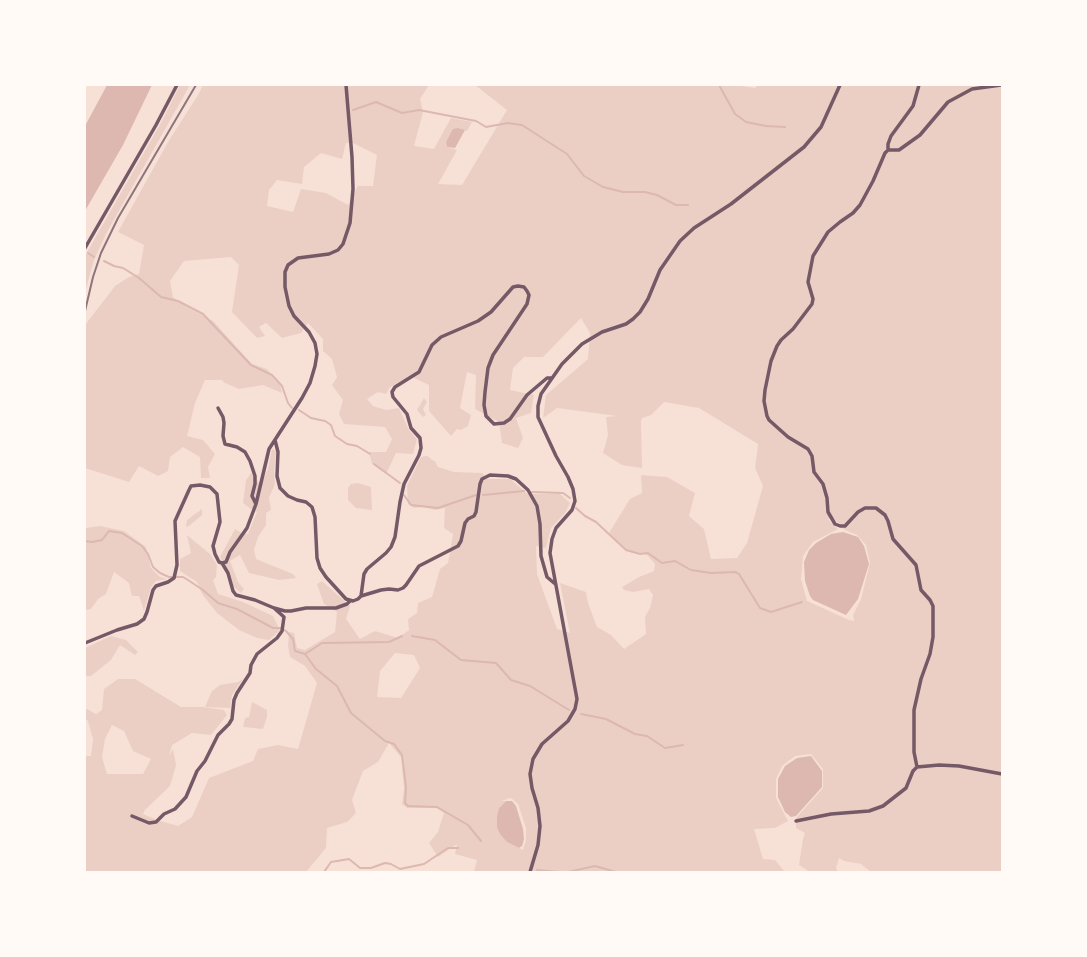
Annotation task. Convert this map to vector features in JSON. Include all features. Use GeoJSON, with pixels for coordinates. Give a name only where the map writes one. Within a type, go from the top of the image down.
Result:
{"type":"FeatureCollection","features":[{"type":"Feature","properties":{"kind":"street"},"geometry":{"type":"LineString","coordinates":[[85,248],[156,125],[177,85]]}},
{"type":"Feature","properties":{"kind":"street"},"geometry":{"type":"LineString","coordinates":[[222,563],[226,562],[230,552],[248,528],[256,504],[269,449],[279,431],[302,398],[310,383],[315,366],[317,354],[315,342],[294,316],[289,306],[285,272],[288,264],[298,258],[329,254],[338,250],[343,244],[350,223],[353,189],[346,85]]}},
{"type":"Feature","properties":{"kind":"street"},"geometry":{"type":"LineString","coordinates":[[530,872],[538,845],[540,826],[538,808],[532,788],[530,774],[533,759],[542,744],[568,721],[575,709],[577,699],[550,553],[552,538],[556,528],[572,510],[575,501],[573,489],[568,477],[556,456],[538,417],[538,406],[541,394],[562,364],[582,344],[602,332],[626,324],[640,312],[648,299],[660,270],[680,241],[694,228],[731,204],[804,147],[821,127],[840,85]]}},
{"type":"Feature","properties":{"kind":"street"},"geometry":{"type":"LineString","coordinates":[[917,767],[914,752],[914,710],[921,679],[930,654],[933,606],[921,590],[916,565],[893,539],[885,514],[876,508],[865,508],[858,512],[845,526],[835,524],[828,512],[827,498],[823,484],[814,472],[812,456],[808,449],[788,437],[769,420],[764,401],[771,361],[777,346],[780,340],[793,329],[812,304],[813,299],[808,282],[808,274],[813,256],[828,232],[853,213],[860,205],[888,150],[888,144],[891,136],[913,106],[919,85]]}},
{"type":"Feature","properties":{"kind":"street"},"geometry":{"type":"LineString","coordinates":[[888,150],[899,150],[920,135],[948,102],[972,89],[1001,85]]}},
{"type":"Feature","properties":{"kind":"street"},"geometry":{"type":"LineString","coordinates":[[361,596],[364,574],[367,568],[386,554],[391,547],[395,537],[404,484],[421,448],[420,438],[411,428],[407,414],[393,397],[392,392],[419,372],[432,345],[441,337],[478,320],[491,312],[513,287],[524,287],[529,295],[528,304],[493,355],[488,368],[484,405],[486,416],[494,424],[504,423],[510,419],[527,395],[547,378],[551,378]]}},
{"type":"Feature","properties":{"kind":"street"},"geometry":{"type":"LineString","coordinates":[[218,408],[223,417],[223,436],[225,444],[237,447],[245,452],[250,461],[255,476],[252,496],[256,504]]}},
{"type":"Feature","properties":{"kind":"street"},"geometry":{"type":"LineString","coordinates":[[275,440],[278,452],[277,476],[280,488],[288,496],[306,502],[312,508],[316,517],[317,558],[320,568],[326,577],[350,601]]}},
{"type":"Feature","properties":{"kind":"street"},"geometry":{"type":"LineString","coordinates":[[85,643],[117,630],[137,624],[144,619],[153,590],[156,586],[172,580],[177,565],[175,521],[188,490],[191,486],[195,485],[210,487],[217,494],[220,522],[213,546],[219,562],[222,563],[228,573],[233,591],[236,595],[285,611],[306,608],[336,608],[358,599],[361,596],[381,590],[398,590],[403,588],[419,566],[458,546],[461,541],[465,523],[468,519],[474,516],[476,512],[482,479],[490,475],[508,476],[516,479],[528,490],[537,506],[542,556],[547,577],[555,583]]}},
{"type":"Feature","properties":{"kind":"street"},"geometry":{"type":"LineString","coordinates":[[132,816],[149,823],[156,822],[164,814],[175,809],[186,797],[197,771],[205,761],[218,735],[232,719],[234,700],[250,673],[251,665],[257,654],[277,638],[282,631],[284,626],[284,617],[274,608]]}},
{"type":"Feature","properties":{"kind":"street"},"geometry":{"type":"LineString","coordinates":[[796,821],[832,814],[869,811],[882,806],[906,788],[913,771],[917,767],[939,765],[959,766],[1002,774]]}},
{"type":"Feature","properties":{"kind":"shaded area"},"geometry":{"type":"Polygon","coordinates":[[[107,85],[152,85],[123,145],[85,211],[85,126],[107,85]]]}},
{"type":"Feature","properties":{"kind":"shaded area"},"geometry":{"type":"Polygon","coordinates":[[[180,85],[190,85],[107,232],[94,260],[85,292],[86,254],[162,121],[180,85]]]}},
{"type":"Feature","properties":{"kind":"shaded area"},"geometry":{"type":"Polygon","coordinates":[[[203,85],[429,85],[420,99],[423,112],[414,146],[434,149],[451,118],[472,122],[467,131],[458,128],[446,142],[447,147],[457,150],[438,184],[462,185],[507,110],[475,85],[735,85],[755,88],[758,85],[1002,85],[1002,872],[871,872],[861,864],[844,861],[839,858],[836,868],[838,872],[808,872],[799,865],[805,833],[796,828],[796,818],[823,788],[823,769],[811,754],[795,756],[782,766],[776,779],[776,798],[788,821],[775,828],[754,829],[763,859],[775,860],[785,872],[463,872],[474,871],[477,860],[455,854],[457,844],[438,857],[429,843],[438,832],[444,813],[436,808],[407,808],[402,804],[404,788],[401,757],[389,743],[378,762],[363,771],[352,800],[356,813],[347,822],[327,828],[326,848],[306,872],[85,872],[85,756],[91,756],[93,739],[88,721],[85,719],[85,708],[96,714],[102,710],[104,689],[118,679],[135,679],[181,707],[203,707],[224,710],[227,715],[211,735],[192,733],[172,745],[169,756],[173,749],[176,765],[170,786],[145,810],[143,814],[178,826],[192,817],[209,778],[253,761],[258,749],[278,745],[298,749],[317,683],[305,666],[290,657],[288,646],[289,632],[294,633],[297,648],[305,650],[335,632],[337,612],[324,604],[317,584],[322,581],[350,606],[346,619],[360,639],[375,631],[398,638],[409,630],[408,619],[417,613],[418,603],[432,597],[440,569],[448,563],[453,534],[444,528],[445,508],[435,510],[424,507],[414,508],[408,504],[407,486],[421,457],[429,457],[435,461],[438,467],[454,472],[482,473],[487,479],[510,479],[528,494],[560,494],[570,503],[565,513],[551,528],[546,548],[536,546],[537,574],[557,629],[570,633],[560,583],[586,592],[588,603],[597,627],[611,635],[624,649],[646,634],[645,617],[650,608],[653,595],[649,589],[633,592],[624,590],[622,587],[639,577],[654,571],[655,564],[647,555],[626,550],[609,533],[630,499],[642,493],[641,475],[667,477],[695,493],[689,516],[704,529],[711,559],[737,558],[747,543],[763,486],[755,468],[758,444],[699,408],[664,402],[651,415],[642,418],[642,468],[622,465],[603,453],[608,435],[606,417],[617,416],[557,408],[543,418],[546,395],[588,359],[590,333],[581,318],[543,357],[524,357],[513,368],[510,390],[534,395],[531,413],[516,418],[523,438],[518,448],[502,443],[499,422],[475,409],[476,375],[467,372],[460,408],[471,415],[468,426],[461,430],[457,429],[451,436],[429,411],[429,385],[410,376],[390,387],[386,394],[378,392],[367,399],[373,406],[386,410],[399,408],[409,430],[417,439],[413,454],[396,453],[386,474],[372,464],[369,452],[386,452],[392,439],[385,427],[344,424],[339,414],[343,400],[332,385],[337,377],[332,359],[323,351],[323,339],[308,323],[301,333],[282,338],[266,323],[259,327],[265,336],[257,338],[232,312],[239,265],[231,257],[184,261],[170,281],[173,297],[187,307],[213,321],[252,364],[267,369],[280,385],[282,393],[263,385],[239,389],[225,383],[222,380],[205,380],[195,403],[187,436],[203,440],[215,454],[208,467],[210,478],[201,478],[200,457],[183,447],[170,457],[168,471],[158,476],[139,466],[129,482],[85,468],[85,325],[115,286],[129,277],[139,274],[144,245],[118,232],[168,142],[203,85]],[[346,143],[342,159],[321,153],[304,167],[302,184],[277,180],[269,190],[267,206],[293,212],[301,189],[326,193],[348,205],[358,186],[373,186],[377,155],[353,143],[346,143]],[[833,517],[828,519],[838,529],[813,542],[803,556],[801,579],[807,601],[854,621],[853,615],[861,599],[870,563],[866,545],[857,535],[843,529],[833,517]],[[395,653],[380,671],[377,697],[401,698],[420,668],[414,655],[395,653]],[[112,725],[105,739],[102,757],[107,774],[143,774],[151,759],[133,751],[124,731],[112,725]],[[511,798],[501,801],[506,801],[499,808],[497,816],[507,842],[523,850],[526,840],[526,828],[518,804],[511,798]]]}},
{"type":"Feature","properties":{"kind":"shaded area"},"geometry":{"type":"Polygon","coordinates":[[[458,128],[465,130],[455,148],[447,147],[446,142],[453,129],[458,128]]]}},
{"type":"Feature","properties":{"kind":"shaded area"},"geometry":{"type":"Polygon","coordinates":[[[424,398],[427,402],[423,409],[426,415],[423,417],[417,410],[424,398]]]}},
{"type":"Feature","properties":{"kind":"shaded area"},"geometry":{"type":"Polygon","coordinates":[[[272,449],[276,451],[274,472],[275,484],[269,498],[271,510],[266,513],[266,525],[258,537],[254,550],[256,559],[293,574],[296,578],[279,580],[249,573],[240,555],[230,561],[238,582],[244,589],[241,593],[233,586],[230,572],[220,557],[235,529],[242,533],[248,534],[257,512],[243,503],[246,480],[251,473],[261,485],[268,469],[272,449]]]}},
{"type":"Feature","properties":{"kind":"shaded area"},"geometry":{"type":"Polygon","coordinates":[[[358,483],[371,487],[372,510],[356,508],[348,500],[348,488],[351,484],[358,483]]]}},
{"type":"Feature","properties":{"kind":"shaded area"},"geometry":{"type":"Polygon","coordinates":[[[202,509],[202,515],[186,527],[187,520],[202,509]]]}},
{"type":"Feature","properties":{"kind":"shaded area"},"geometry":{"type":"Polygon","coordinates":[[[100,526],[124,531],[146,547],[151,568],[160,577],[167,579],[156,581],[151,587],[144,611],[139,596],[132,596],[129,583],[114,572],[106,594],[98,599],[91,609],[85,610],[85,528],[100,526]]]}},
{"type":"Feature","properties":{"kind":"shaded area"},"geometry":{"type":"Polygon","coordinates":[[[843,532],[858,537],[864,546],[869,564],[858,599],[846,615],[813,600],[810,596],[805,581],[804,562],[809,550],[816,543],[831,534],[843,532]]]}},
{"type":"Feature","properties":{"kind":"shaded area"},"geometry":{"type":"Polygon","coordinates":[[[187,535],[210,554],[217,565],[216,577],[213,580],[218,594],[243,602],[273,616],[280,630],[269,640],[257,638],[239,630],[217,613],[202,594],[197,582],[180,571],[180,559],[191,553],[187,535]]]}},
{"type":"Feature","properties":{"kind":"shaded area"},"geometry":{"type":"Polygon","coordinates":[[[111,636],[126,640],[138,652],[135,655],[120,645],[111,660],[91,676],[85,676],[85,648],[111,636]]]}},
{"type":"Feature","properties":{"kind":"shaded area"},"geometry":{"type":"Polygon","coordinates":[[[243,679],[232,695],[230,708],[205,707],[212,691],[220,685],[238,682],[243,679]]]}},
{"type":"Feature","properties":{"kind":"shaded area"},"geometry":{"type":"Polygon","coordinates":[[[252,702],[267,710],[267,717],[263,729],[243,727],[245,718],[249,717],[252,702]]]}},
{"type":"Feature","properties":{"kind":"shaded area"},"geometry":{"type":"Polygon","coordinates":[[[811,756],[822,771],[822,787],[796,816],[791,817],[785,812],[778,797],[778,779],[785,766],[797,758],[811,756]]]}},
{"type":"Feature","properties":{"kind":"shaded area"},"geometry":{"type":"Polygon","coordinates":[[[506,801],[512,801],[516,806],[523,829],[524,839],[522,846],[519,848],[507,842],[500,834],[497,827],[499,808],[506,801]]]}},
{"type":"Feature","properties":{"kind":"waterway"},"geometry":{"type":"LineString","coordinates":[[719,85],[735,114],[746,122],[766,126],[785,127]]}},
{"type":"Feature","properties":{"kind":"waterway"},"geometry":{"type":"LineString","coordinates":[[353,110],[376,102],[402,113],[419,110],[476,121],[486,127],[508,123],[522,125],[567,154],[584,176],[603,187],[623,192],[645,192],[657,195],[676,205],[688,205]]}},
{"type":"Feature","properties":{"kind":"waterway"},"geometry":{"type":"LineString","coordinates":[[88,253],[94,257]]}},
{"type":"Feature","properties":{"kind":"waterway"},"geometry":{"type":"LineString","coordinates":[[104,261],[114,266],[123,268],[139,278],[161,297],[178,301],[203,314],[251,365],[272,375],[282,386],[288,403],[292,408]]}},
{"type":"Feature","properties":{"kind":"waterway"},"geometry":{"type":"LineString","coordinates":[[299,410],[311,418],[325,421],[331,425],[335,436],[347,444],[357,446],[370,454]]}},
{"type":"Feature","properties":{"kind":"waterway"},"geometry":{"type":"LineString","coordinates":[[374,464],[400,483]]}},
{"type":"Feature","properties":{"kind":"waterway"},"geometry":{"type":"LineString","coordinates":[[483,495],[524,491]]}},
{"type":"Feature","properties":{"kind":"waterway"},"geometry":{"type":"LineString","coordinates":[[532,492],[563,493],[570,498]]}},
{"type":"Feature","properties":{"kind":"waterway"},"geometry":{"type":"LineString","coordinates":[[404,495],[411,505],[438,508],[476,495]]}},
{"type":"Feature","properties":{"kind":"waterway"},"geometry":{"type":"LineString","coordinates":[[576,508],[585,516],[596,522],[626,550],[640,554],[648,553],[662,563],[675,561],[691,570],[711,573],[735,572],[739,574],[760,608],[771,612],[802,602]]}},
{"type":"Feature","properties":{"kind":"waterway"},"geometry":{"type":"LineString","coordinates":[[85,541],[92,542],[102,540],[109,531],[122,533],[142,546],[148,554],[153,567],[160,573],[169,577],[183,577],[203,590],[218,603],[237,609],[273,628],[281,628],[286,631],[293,639],[295,651],[305,654],[316,669],[337,686],[351,713],[385,741],[394,744],[402,755],[406,787],[405,803],[408,806],[437,807],[468,825],[481,841]]}},
{"type":"Feature","properties":{"kind":"waterway"},"geometry":{"type":"LineString","coordinates":[[305,654],[322,643],[389,642],[402,636]]}},
{"type":"Feature","properties":{"kind":"waterway"},"geometry":{"type":"LineString","coordinates":[[412,636],[435,640],[461,660],[496,663],[511,680],[530,686],[569,710]]}},
{"type":"Feature","properties":{"kind":"waterway"},"geometry":{"type":"LineString","coordinates":[[581,714],[606,719],[635,734],[647,736],[665,748],[683,745]]}},
{"type":"Feature","properties":{"kind":"waterway"},"geometry":{"type":"LineString","coordinates":[[324,872],[331,862],[349,859],[360,868],[371,868],[385,863],[391,864],[400,869],[424,864],[448,848],[458,848]]}},
{"type":"Feature","properties":{"kind":"waterway"},"geometry":{"type":"LineString","coordinates":[[568,872],[595,866],[616,872]]}},
{"type":"Feature","properties":{"kind":"waterway"},"geometry":{"type":"LineString","coordinates":[[537,870],[560,872]]}},
{"type":"Feature","properties":{"kind":"railway"},"geometry":{"type":"LineString","coordinates":[[85,311],[93,277],[101,253],[118,218],[196,85]]}}]}
